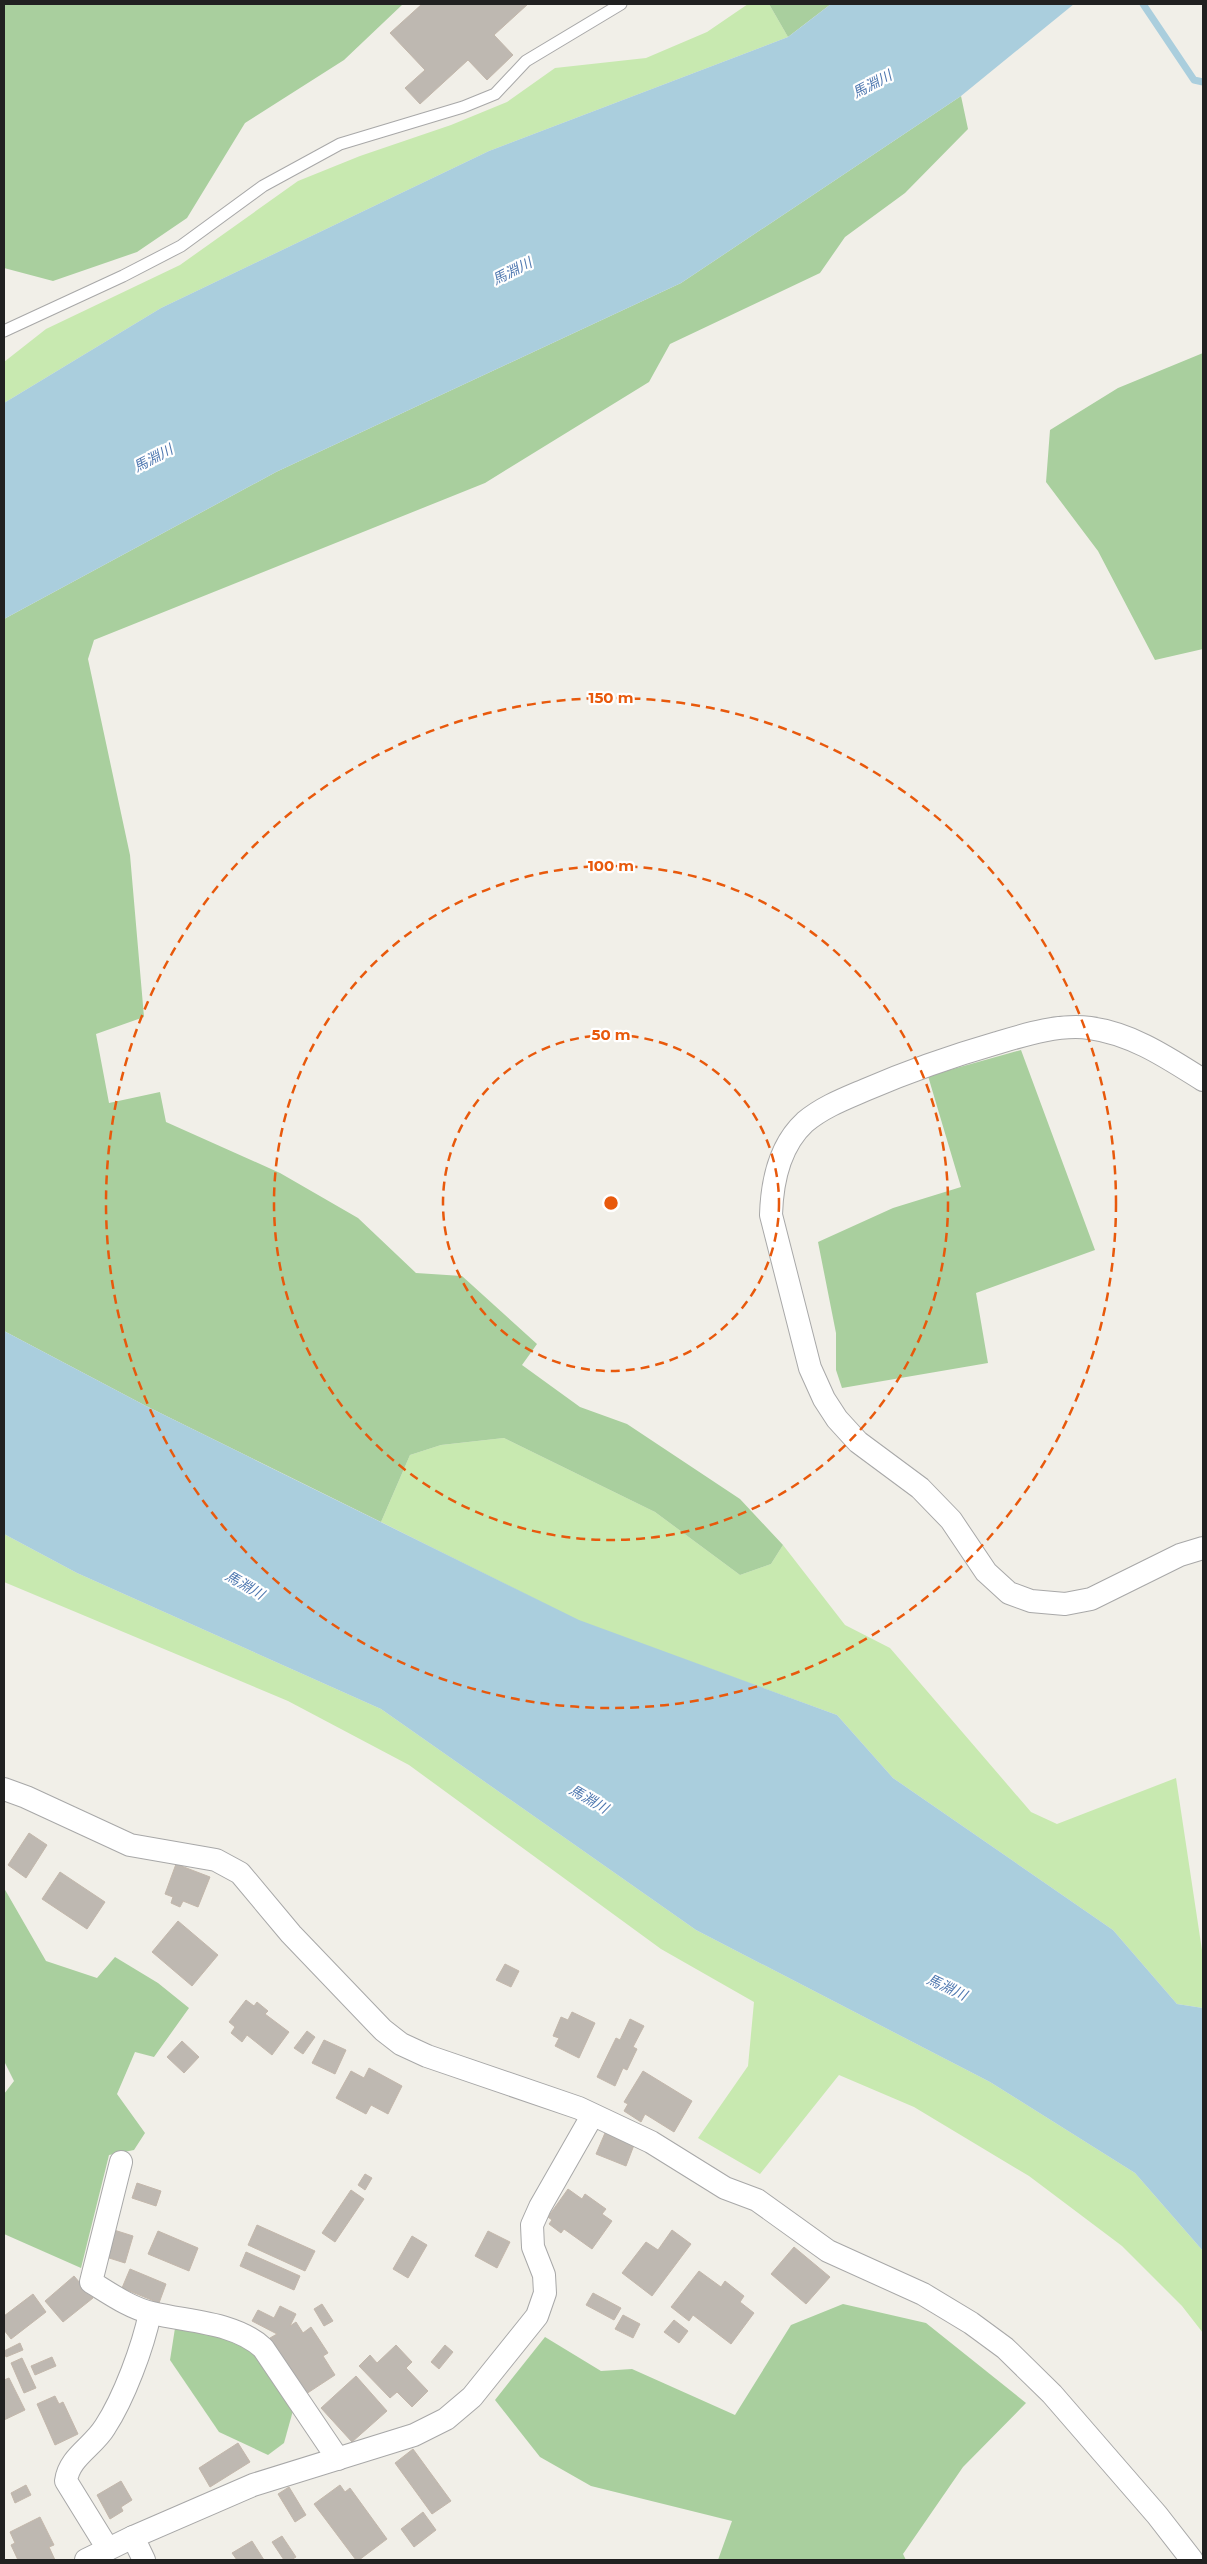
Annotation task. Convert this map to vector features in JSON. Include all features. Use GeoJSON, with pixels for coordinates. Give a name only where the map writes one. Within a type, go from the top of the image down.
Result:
{"type":"FeatureCollection","features":[{"type":"Feature","properties":{"kind":"street"},"geometry":{"type":"LineString","coordinates":[[1203,1080],[1154,1050],[1112,1033],[1090,1028],[1065,1028],[1035,1032],[941,1059],[825,1108],[805,1123],[789,1142],[777,1166],[772,1193],[771,1215],[810,1368],[824,1399],[837,1419],[858,1442],[920,1488],[939,1507],[951,1520],[986,1572],[1009,1593],[1031,1601],[1065,1604],[1091,1599],[1180,1555],[1203,1548]]}},
{"type":"Feature","properties":{"kind":"street"},"geometry":{"type":"LineString","coordinates":[[4,1789],[26,1797],[130,1845],[216,1860],[240,1874],[291,1934],[382,2030],[401,2044],[427,2056],[578,2108],[651,2142],[725,2188],[757,2200],[828,2250],[923,2294],[972,2323],[1005,2348],[1052,2394],[1157,2514],[1192,2560]]}},
{"type":"Feature","properties":{"kind":"street"},"geometry":{"type":"LineString","coordinates":[[86,2560],[133,2537],[253,2485],[414,2435],[446,2419],[472,2397],[537,2316],[545,2294],[544,2275],[533,2247],[532,2225],[540,2207],[592,2116]]}},
{"type":"Feature","properties":{"kind":"street"},"geometry":{"type":"LineString","coordinates":[[121,2162],[91,2282],[119,2299],[150,2313],[183,2318],[251,2337],[263,2348],[338,2459]]}},
{"type":"Feature","properties":{"kind":"street"},"geometry":{"type":"LineString","coordinates":[[108,2549],[66,2482],[68,2469],[105,2428],[129,2376],[150,2313]]}},
{"type":"Feature","properties":{"kind":"street"},"geometry":{"type":"LineString","coordinates":[[133,2537],[144,2560]]}},
{"type":"Feature","properties":{"kind":"lane"},"geometry":{"type":"LineString","coordinates":[[4,331],[123,276],[181,246],[263,186],[340,144],[463,107],[496,94],[526,61],[621,4]]}},
{"type":"Feature","properties":{"kind":"green space"},"geometry":{"type":"Polygon","coordinates":[[[4,4],[403,4],[344,60],[245,123],[187,218],[137,252],[53,281],[4,268],[4,4]]]}},
{"type":"Feature","properties":{"kind":"green space"},"geometry":{"type":"Polygon","coordinates":[[[748,4],[769,4],[788,37],[489,151],[161,308],[4,403],[4,362],[46,329],[180,265],[298,181],[360,156],[451,125],[507,102],[555,68],[646,58],[707,32],[748,4]]]}},
{"type":"Feature","properties":{"kind":"green space"},"geometry":{"type":"Polygon","coordinates":[[[769,4],[831,4],[788,37],[769,4]]]}},
{"type":"Feature","properties":{"kind":"green space"},"geometry":{"type":"Polygon","coordinates":[[[961,96],[968,129],[905,193],[845,237],[820,273],[670,344],[649,382],[485,483],[94,640],[88,659],[130,855],[144,1017],[96,1034],[109,1103],[160,1092],[166,1122],[280,1173],[358,1218],[416,1273],[462,1276],[537,1344],[522,1365],[580,1407],[627,1424],[740,1499],[783,1545],[771,1564],[740,1575],[655,1512],[504,1438],[441,1445],[410,1455],[381,1522],[146,1406],[4,1331],[4,619],[276,472],[681,283],[961,96]]]}},
{"type":"Feature","properties":{"kind":"green space"},"geometry":{"type":"Polygon","coordinates":[[[1203,353],[1203,649],[1155,660],[1098,551],[1046,482],[1050,430],[1118,388],[1203,353]]]}},
{"type":"Feature","properties":{"kind":"green space"},"geometry":{"type":"Polygon","coordinates":[[[1021,1050],[1095,1250],[976,1293],[988,1363],[842,1388],[836,1370],[836,1333],[818,1242],[893,1208],[961,1187],[928,1076],[1021,1050]]]}},
{"type":"Feature","properties":{"kind":"green space"},"geometry":{"type":"Polygon","coordinates":[[[504,1438],[655,1512],[740,1575],[771,1564],[783,1545],[845,1625],[890,1648],[1031,1812],[1057,1824],[1176,1778],[1203,1957],[1203,2008],[1177,2004],[1113,1930],[893,1778],[837,1715],[579,1621],[381,1522],[410,1455],[441,1445],[504,1438]]]}},
{"type":"Feature","properties":{"kind":"green space"},"geometry":{"type":"Polygon","coordinates":[[[4,1534],[77,1573],[381,1709],[696,1930],[990,2082],[1135,2173],[1203,2251],[1203,2333],[1182,2306],[1122,2246],[1029,2176],[914,2107],[839,2075],[760,2174],[698,2138],[748,2066],[754,2002],[661,1949],[409,1765],[288,1701],[4,1582],[4,1534]]]}},
{"type":"Feature","properties":{"kind":"green space"},"geometry":{"type":"Polygon","coordinates":[[[4,1888],[46,1961],[97,1978],[115,1957],[158,1983],[189,2008],[154,2057],[135,2052],[117,2094],[145,2133],[134,2150],[109,2155],[81,2268],[4,2234],[4,2094],[14,2081],[4,2061],[4,1888]]]}},
{"type":"Feature","properties":{"kind":"green space"},"geometry":{"type":"Polygon","coordinates":[[[843,2304],[926,2323],[1026,2403],[963,2467],[903,2554],[906,2560],[718,2560],[732,2521],[591,2486],[540,2457],[495,2400],[545,2337],[601,2371],[632,2369],[735,2415],[791,2325],[843,2304]]]}},
{"type":"Feature","properties":{"kind":"green space"},"geometry":{"type":"Polygon","coordinates":[[[175,2328],[204,2329],[253,2348],[294,2407],[284,2443],[268,2455],[219,2432],[170,2360],[175,2328]]]}},
{"type":"Feature","properties":{"kind":"water","name":"馬淵川"},"geometry":{"type":"Polygon","coordinates":[[[831,4],[1074,4],[961,96],[681,283],[276,472],[4,619],[4,403],[161,308],[489,151],[788,37],[831,4]]]}},
{"type":"Feature","properties":{"kind":"water","name":"馬淵川"},"geometry":{"type":"Polygon","coordinates":[[[4,1331],[146,1406],[579,1620],[837,1715],[893,1778],[1113,1930],[1177,2004],[1203,2008],[1203,2251],[1135,2173],[990,2082],[696,1930],[381,1709],[77,1573],[4,1534],[4,1331]]]}},
{"type":"Feature","properties":{"kind":"building"},"geometry":{"type":"Polygon","coordinates":[[[422,4],[528,4],[494,35],[513,55],[487,80],[468,60],[420,104],[405,88],[425,70],[390,33],[422,4]]]}},
{"type":"Feature","properties":{"kind":"building"},"geometry":{"type":"Polygon","coordinates":[[[29,1833],[47,1845],[26,1878],[8,1865],[29,1833]]]}},
{"type":"Feature","properties":{"kind":"building"},"geometry":{"type":"Polygon","coordinates":[[[176,1864],[210,1877],[198,1907],[183,1901],[180,1907],[171,1903],[173,1897],[165,1894],[176,1864]]]}},
{"type":"Feature","properties":{"kind":"building"},"geometry":{"type":"Polygon","coordinates":[[[60,1872],[105,1902],[87,1929],[42,1899],[60,1872]]]}},
{"type":"Feature","properties":{"kind":"building"},"geometry":{"type":"Polygon","coordinates":[[[178,1921],[218,1955],[192,1986],[152,1952],[178,1921]]]}},
{"type":"Feature","properties":{"kind":"building"},"geometry":{"type":"Polygon","coordinates":[[[505,1964],[519,1971],[511,1987],[496,1980],[505,1964]]]}},
{"type":"Feature","properties":{"kind":"building"},"geometry":{"type":"Polygon","coordinates":[[[246,2000],[254,2006],[257,2002],[268,2011],[265,2014],[289,2032],[272,2055],[247,2035],[242,2042],[231,2033],[235,2027],[229,2022],[246,2000]]]}},
{"type":"Feature","properties":{"kind":"building"},"geometry":{"type":"Polygon","coordinates":[[[572,2012],[595,2023],[579,2058],[555,2046],[559,2038],[553,2036],[561,2017],[568,2020],[572,2012]]]}},
{"type":"Feature","properties":{"kind":"building"},"geometry":{"type":"Polygon","coordinates":[[[630,2019],[644,2026],[633,2047],[637,2049],[627,2070],[623,2068],[615,2086],[597,2077],[616,2038],[620,2040],[630,2019]]]}},
{"type":"Feature","properties":{"kind":"building"},"geometry":{"type":"Polygon","coordinates":[[[307,2031],[315,2037],[303,2054],[294,2048],[307,2031]]]}},
{"type":"Feature","properties":{"kind":"building"},"geometry":{"type":"Polygon","coordinates":[[[324,2040],[346,2050],[335,2074],[312,2063],[324,2040]]]}},
{"type":"Feature","properties":{"kind":"building"},"geometry":{"type":"Polygon","coordinates":[[[182,2041],[199,2057],[184,2073],[167,2057],[182,2041]]]}},
{"type":"Feature","properties":{"kind":"building"},"geometry":{"type":"Polygon","coordinates":[[[369,2068],[402,2086],[388,2114],[371,2105],[366,2114],[336,2098],[351,2071],[364,2078],[369,2068]]]}},
{"type":"Feature","properties":{"kind":"building"},"geometry":{"type":"Polygon","coordinates":[[[643,2071],[692,2101],[674,2132],[645,2114],[641,2122],[624,2111],[628,2104],[624,2102],[643,2071]]]}},
{"type":"Feature","properties":{"kind":"building"},"geometry":{"type":"Polygon","coordinates":[[[605,2133],[634,2145],[626,2166],[596,2154],[605,2133]]]}},
{"type":"Feature","properties":{"kind":"building"},"geometry":{"type":"Polygon","coordinates":[[[365,2174],[372,2178],[365,2190],[358,2185],[365,2174]]]}},
{"type":"Feature","properties":{"kind":"building"},"geometry":{"type":"Polygon","coordinates":[[[137,2183],[161,2191],[156,2206],[132,2198],[137,2183]]]}},
{"type":"Feature","properties":{"kind":"building"},"geometry":{"type":"Polygon","coordinates":[[[568,2189],[582,2199],[585,2194],[606,2209],[602,2214],[612,2221],[592,2249],[564,2229],[561,2233],[549,2224],[552,2220],[548,2217],[568,2189]]]}},
{"type":"Feature","properties":{"kind":"building"},"geometry":{"type":"Polygon","coordinates":[[[351,2190],[364,2199],[335,2242],[322,2233],[351,2190]]]}},
{"type":"Feature","properties":{"kind":"building"},"geometry":{"type":"Polygon","coordinates":[[[257,2225],[315,2251],[305,2271],[248,2245],[257,2225]]]}},
{"type":"Feature","properties":{"kind":"building"},"geometry":{"type":"Polygon","coordinates":[[[114,2230],[133,2236],[125,2263],[106,2257],[114,2230]]]}},
{"type":"Feature","properties":{"kind":"building"},"geometry":{"type":"Polygon","coordinates":[[[672,2230],[691,2244],[652,2296],[622,2273],[646,2242],[658,2250],[672,2230]]]}},
{"type":"Feature","properties":{"kind":"building"},"geometry":{"type":"Polygon","coordinates":[[[158,2231],[198,2248],[189,2271],[148,2254],[158,2231]]]}},
{"type":"Feature","properties":{"kind":"building"},"geometry":{"type":"Polygon","coordinates":[[[488,2231],[510,2242],[497,2268],[475,2256],[488,2231]]]}},
{"type":"Feature","properties":{"kind":"building"},"geometry":{"type":"Polygon","coordinates":[[[412,2236],[427,2245],[408,2278],[393,2269],[412,2236]]]}},
{"type":"Feature","properties":{"kind":"building"},"geometry":{"type":"Polygon","coordinates":[[[794,2247],[830,2277],[806,2304],[771,2274],[794,2247]]]}},
{"type":"Feature","properties":{"kind":"building"},"geometry":{"type":"Polygon","coordinates":[[[246,2252],[300,2276],[294,2290],[240,2266],[246,2252]]]}},
{"type":"Feature","properties":{"kind":"building"},"geometry":{"type":"Polygon","coordinates":[[[130,2269],[166,2284],[159,2303],[122,2288],[130,2269]]]}},
{"type":"Feature","properties":{"kind":"building"},"geometry":{"type":"Polygon","coordinates":[[[699,2271],[721,2287],[725,2281],[744,2296],[740,2302],[754,2313],[731,2344],[693,2315],[689,2321],[671,2307],[699,2271]]]}},
{"type":"Feature","properties":{"kind":"building"},"geometry":{"type":"Polygon","coordinates":[[[74,2276],[93,2298],[63,2322],[45,2301],[74,2276]]]}},
{"type":"Feature","properties":{"kind":"building"},"geometry":{"type":"Polygon","coordinates":[[[593,2293],[621,2308],[614,2320],[586,2305],[593,2293]]]}},
{"type":"Feature","properties":{"kind":"building"},"geometry":{"type":"Polygon","coordinates":[[[33,2294],[46,2312],[11,2339],[4,2330],[4,2316],[33,2294]]]}},
{"type":"Feature","properties":{"kind":"building"},"geometry":{"type":"Polygon","coordinates":[[[322,2304],[333,2321],[324,2326],[314,2309],[322,2304]]]}},
{"type":"Feature","properties":{"kind":"building"},"geometry":{"type":"Polygon","coordinates":[[[280,2306],[296,2314],[290,2326],[296,2322],[303,2333],[311,2327],[328,2353],[323,2356],[335,2375],[306,2394],[270,2338],[277,2334],[252,2321],[258,2310],[274,2318],[280,2306]]]}},
{"type":"Feature","properties":{"kind":"building"},"geometry":{"type":"Polygon","coordinates":[[[623,2315],[640,2324],[633,2338],[615,2329],[623,2315]]]}},
{"type":"Feature","properties":{"kind":"building"},"geometry":{"type":"Polygon","coordinates":[[[674,2320],[688,2331],[679,2343],[664,2332],[674,2320]]]}},
{"type":"Feature","properties":{"kind":"building"},"geometry":{"type":"Polygon","coordinates":[[[20,2343],[23,2350],[6,2357],[4,2351],[20,2343]]]}},
{"type":"Feature","properties":{"kind":"building"},"geometry":{"type":"Polygon","coordinates":[[[396,2345],[412,2362],[406,2368],[428,2391],[412,2407],[397,2392],[390,2398],[359,2366],[370,2355],[377,2363],[396,2345]]]}},
{"type":"Feature","properties":{"kind":"building"},"geometry":{"type":"Polygon","coordinates":[[[445,2345],[453,2352],[439,2369],[431,2362],[445,2345]]]}},
{"type":"Feature","properties":{"kind":"building"},"geometry":{"type":"Polygon","coordinates":[[[52,2357],[56,2366],[35,2375],[31,2366],[52,2357]]]}},
{"type":"Feature","properties":{"kind":"building"},"geometry":{"type":"Polygon","coordinates":[[[22,2358],[36,2388],[24,2393],[11,2363],[22,2358]]]}},
{"type":"Feature","properties":{"kind":"building"},"geometry":{"type":"Polygon","coordinates":[[[356,2376],[387,2411],[352,2442],[321,2408],[356,2376]]]}},
{"type":"Feature","properties":{"kind":"building"},"geometry":{"type":"Polygon","coordinates":[[[9,2378],[25,2410],[4,2420],[4,2380],[9,2378]]]}},
{"type":"Feature","properties":{"kind":"building"},"geometry":{"type":"Polygon","coordinates":[[[55,2396],[59,2404],[63,2402],[78,2434],[55,2445],[37,2404],[55,2396]]]}},
{"type":"Feature","properties":{"kind":"building"},"geometry":{"type":"Polygon","coordinates":[[[238,2443],[250,2462],[210,2487],[199,2468],[238,2443]]]}},
{"type":"Feature","properties":{"kind":"building"},"geometry":{"type":"Polygon","coordinates":[[[413,2449],[451,2501],[432,2514],[395,2463],[413,2449]]]}},
{"type":"Feature","properties":{"kind":"building"},"geometry":{"type":"Polygon","coordinates":[[[121,2481],[132,2500],[121,2507],[123,2511],[110,2519],[97,2495],[121,2481]]]}},
{"type":"Feature","properties":{"kind":"building"},"geometry":{"type":"Polygon","coordinates":[[[26,2485],[31,2495],[15,2503],[11,2493],[26,2485]]]}},
{"type":"Feature","properties":{"kind":"building"},"geometry":{"type":"Polygon","coordinates":[[[340,2485],[345,2492],[350,2488],[387,2539],[359,2560],[356,2560],[314,2504],[340,2485]]]}},
{"type":"Feature","properties":{"kind":"building"},"geometry":{"type":"Polygon","coordinates":[[[289,2487],[306,2515],[295,2522],[278,2494],[289,2487]]]}},
{"type":"Feature","properties":{"kind":"building"},"geometry":{"type":"Polygon","coordinates":[[[423,2512],[436,2530],[414,2547],[401,2529],[423,2512]]]}},
{"type":"Feature","properties":{"kind":"building"},"geometry":{"type":"Polygon","coordinates":[[[40,2517],[54,2545],[49,2547],[55,2560],[18,2560],[11,2545],[15,2543],[10,2532],[40,2517]]]}},
{"type":"Feature","properties":{"kind":"building"},"geometry":{"type":"Polygon","coordinates":[[[282,2536],[296,2557],[291,2560],[284,2560],[272,2542],[282,2536]]]}},
{"type":"Feature","properties":{"kind":"building"},"geometry":{"type":"Polygon","coordinates":[[[252,2541],[264,2560],[237,2560],[232,2553],[252,2541]]]}},
{"type":"Feature","properties":{"kind":"waterway"},"geometry":{"type":"LineString","coordinates":[[1143,4],[1194,80],[1203,82]]}}]}
